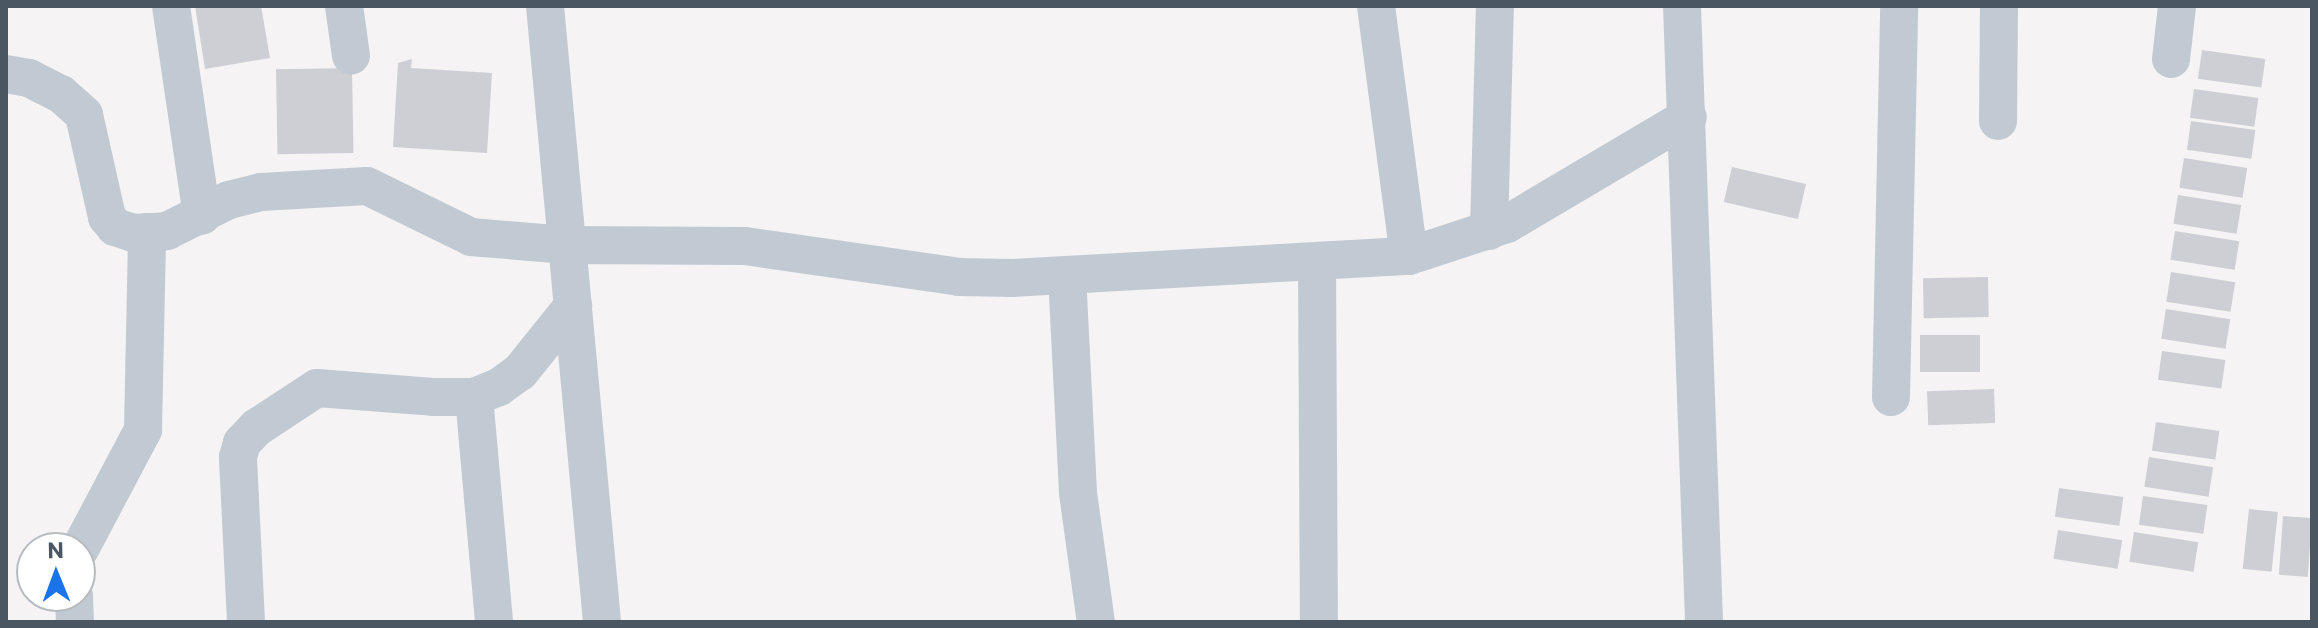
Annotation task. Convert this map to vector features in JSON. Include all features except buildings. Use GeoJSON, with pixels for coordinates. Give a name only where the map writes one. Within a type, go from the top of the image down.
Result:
{"type":"FeatureCollection","features":[{"type":"Feature","properties":{"kind":"street"},"geometry":{"type":"LineString","coordinates":[[171,6],[202,216]]}},
{"type":"Feature","properties":{"kind":"street"},"geometry":{"type":"LineString","coordinates":[[344,6],[351,56]]}},
{"type":"Feature","properties":{"kind":"street"},"geometry":{"type":"LineString","coordinates":[[545,6],[602,622]]}},
{"type":"Feature","properties":{"kind":"street"},"geometry":{"type":"LineString","coordinates":[[1376,6],[1409,256]]}},
{"type":"Feature","properties":{"kind":"street"},"geometry":{"type":"LineString","coordinates":[[1489,231],[1495,6]]}},
{"type":"Feature","properties":{"kind":"street"},"geometry":{"type":"LineString","coordinates":[[1682,6],[1704,622]]}},
{"type":"Feature","properties":{"kind":"street"},"geometry":{"type":"LineString","coordinates":[[1891,397],[1899,6]]}},
{"type":"Feature","properties":{"kind":"street"},"geometry":{"type":"LineString","coordinates":[[1998,121],[1999,6]]}},
{"type":"Feature","properties":{"kind":"street"},"geometry":{"type":"LineString","coordinates":[[2171,59],[2177,6]]}},
{"type":"Feature","properties":{"kind":"street"},"geometry":{"type":"LineString","coordinates":[[6,74],[29,78],[61,94],[84,115],[107,217],[115,227],[147,232],[167,231],[229,200],[261,192],[367,186],[471,237],[567,245],[745,246],[959,277],[1067,275],[1409,256],[1489,231],[1688,117]]}},
{"type":"Feature","properties":{"kind":"street"},"geometry":{"type":"LineString","coordinates":[[89,532],[143,430],[147,232]]}},
{"type":"Feature","properties":{"kind":"street"},"geometry":{"type":"LineString","coordinates":[[1317,261],[1319,622]]}},
{"type":"Feature","properties":{"kind":"street"},"geometry":{"type":"LineString","coordinates":[[1067,275],[1078,493],[1096,622]]}},
{"type":"Feature","properties":{"kind":"street"},"geometry":{"type":"LineString","coordinates":[[246,622],[238,457],[242,443],[256,428],[317,388],[474,397],[520,372],[573,306]]}},
{"type":"Feature","properties":{"kind":"street"},"geometry":{"type":"LineString","coordinates":[[474,397],[494,622]]}}]}
